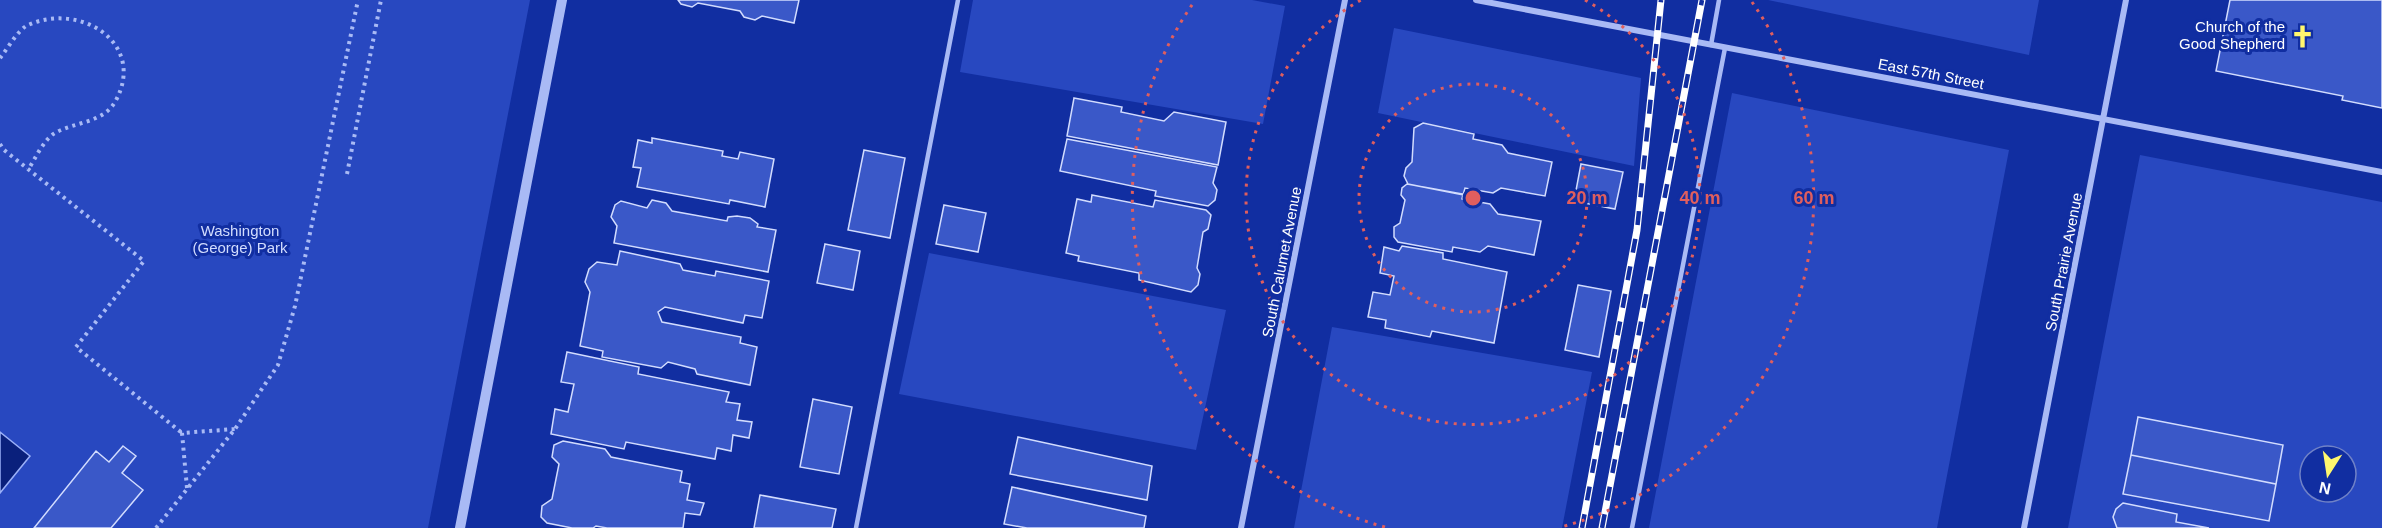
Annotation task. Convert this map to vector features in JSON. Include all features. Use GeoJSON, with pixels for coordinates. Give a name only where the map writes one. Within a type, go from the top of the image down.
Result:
{"type":"FeatureCollection","features":[{"type":"Feature","properties":{"kind":"street"},"geometry":{"type":"LineString","coordinates":[[460,528],[562,0]]}},
{"type":"Feature","properties":{"kind":"street","name":"South Calumet Avenue"},"geometry":{"type":"LineString","coordinates":[[1241,528],[1345,0]]}},
{"type":"Feature","properties":{"kind":"street","name":"East 57th Street"},"geometry":{"type":"LineString","coordinates":[[1476,0],[2382,172]]}},
{"type":"Feature","properties":{"kind":"street","name":"South Prairie Avenue"},"geometry":{"type":"LineString","coordinates":[[2024,528],[2126,0]]}},
{"type":"Feature","properties":{"kind":"lane"},"geometry":{"type":"LineString","coordinates":[[856,528],[958,0]]}},
{"type":"Feature","properties":{"kind":"lane"},"geometry":{"type":"LineString","coordinates":[[1711,45],[1719,0]]}},
{"type":"Feature","properties":{"kind":"lane"},"geometry":{"type":"LineString","coordinates":[[1632,528],[1725,48]]}},
{"type":"Feature","properties":{"kind":"path"},"geometry":{"type":"LineString","coordinates":[[156,528],[235,429],[278,365],[295,306],[358,0]]}},
{"type":"Feature","properties":{"kind":"path"},"geometry":{"type":"LineString","coordinates":[[347,174],[381,0]]}},
{"type":"Feature","properties":{"kind":"path"},"geometry":{"type":"LineString","coordinates":[[0,58],[25,27],[46,17],[69,14],[93,20],[109,33],[121,55],[123,78],[114,103],[99,118],[53,134],[28,170]]}},
{"type":"Feature","properties":{"kind":"path"},"geometry":{"type":"LineString","coordinates":[[0,144],[28,170],[144,261],[76,347],[182,433],[235,429]]}},
{"type":"Feature","properties":{"kind":"path"},"geometry":{"type":"LineString","coordinates":[[182,433],[187,489]]}},
{"type":"Feature","properties":{"kind":"green space","name":"Washington (George) Park"},"geometry":{"type":"Polygon","coordinates":[[[0,0],[530,0],[428,528],[0,528],[0,0]]]}},
{"type":"Feature","properties":{"kind":"green space"},"geometry":{"type":"Polygon","coordinates":[[[973,0],[1252,0],[1285,6],[1263,124],[960,72],[973,0]]]}},
{"type":"Feature","properties":{"kind":"green space"},"geometry":{"type":"Polygon","coordinates":[[[1768,0],[2039,0],[2029,55],[1768,0]]]}},
{"type":"Feature","properties":{"kind":"green space"},"geometry":{"type":"Polygon","coordinates":[[[1394,28],[1641,78],[1634,166],[1378,113],[1394,28]]]}},
{"type":"Feature","properties":{"kind":"green space"},"geometry":{"type":"Polygon","coordinates":[[[1732,93],[2009,150],[1937,528],[1649,528],[1732,93]]]}},
{"type":"Feature","properties":{"kind":"green space"},"geometry":{"type":"Polygon","coordinates":[[[2140,155],[2382,202],[2382,528],[2068,528],[2140,155]]]}},
{"type":"Feature","properties":{"kind":"green space"},"geometry":{"type":"Polygon","coordinates":[[[929,253],[1226,310],[1196,450],[899,394],[929,253]]]}},
{"type":"Feature","properties":{"kind":"green space"},"geometry":{"type":"Polygon","coordinates":[[[1332,327],[1592,372],[1562,528],[1294,528],[1332,327]]]}},
{"type":"Feature","properties":{"kind":"shaded area"},"geometry":{"type":"Polygon","coordinates":[[[0,432],[30,456],[0,493],[0,432]]]}},
{"type":"Feature","properties":{"kind":"building"},"geometry":{"type":"Polygon","coordinates":[[[678,0],[799,0],[794,23],[762,16],[755,20],[744,17],[740,11],[698,3],[692,7],[681,4],[678,0]]]}},
{"type":"Feature","properties":{"kind":"building","name":"Church of the Good Shepherd"},"geometry":{"type":"Polygon","coordinates":[[[2230,0],[2382,0],[2382,108],[2342,100],[2343,96],[2216,71],[2230,0]]]}},
{"type":"Feature","properties":{"kind":"building"},"geometry":{"type":"Polygon","coordinates":[[[1074,98],[1122,107],[1121,112],[1164,121],[1174,112],[1226,122],[1218,165],[1067,136],[1074,98]]]}},
{"type":"Feature","properties":{"kind":"building"},"geometry":{"type":"Polygon","coordinates":[[[1423,123],[1474,134],[1473,139],[1502,145],[1508,153],[1552,162],[1545,196],[1501,188],[1493,193],[1465,188],[1463,195],[1408,184],[1404,176],[1406,168],[1412,162],[1414,128],[1423,123]]]}},
{"type":"Feature","properties":{"kind":"building"},"geometry":{"type":"Polygon","coordinates":[[[652,138],[723,151],[722,156],[738,159],[740,152],[774,159],[765,207],[730,200],[729,204],[637,187],[641,168],[633,167],[638,140],[652,143],[652,138]]]}},
{"type":"Feature","properties":{"kind":"building"},"geometry":{"type":"Polygon","coordinates":[[[1067,139],[1217,167],[1213,183],[1217,190],[1215,200],[1208,206],[1155,196],[1156,191],[1060,171],[1067,139]]]}},
{"type":"Feature","properties":{"kind":"building"},"geometry":{"type":"Polygon","coordinates":[[[864,150],[905,158],[890,238],[848,230],[864,150]]]}},
{"type":"Feature","properties":{"kind":"building"},"geometry":{"type":"Polygon","coordinates":[[[1581,164],[1623,172],[1615,209],[1574,201],[1581,164]]]}},
{"type":"Feature","properties":{"kind":"building"},"geometry":{"type":"Polygon","coordinates":[[[1407,184],[1463,194],[1462,199],[1490,204],[1498,214],[1541,221],[1534,255],[1488,246],[1480,252],[1453,247],[1452,252],[1398,242],[1394,237],[1394,227],[1400,223],[1405,200],[1401,195],[1402,188],[1407,184]]]}},
{"type":"Feature","properties":{"kind":"building"},"geometry":{"type":"Polygon","coordinates":[[[1092,195],[1153,207],[1155,200],[1206,210],[1211,215],[1208,229],[1203,232],[1197,268],[1200,274],[1198,285],[1191,292],[1139,280],[1139,273],[1078,261],[1079,256],[1066,253],[1077,199],[1091,202],[1092,195]]]}},
{"type":"Feature","properties":{"kind":"building"},"geometry":{"type":"Polygon","coordinates":[[[652,200],[666,203],[672,211],[727,221],[728,217],[750,218],[758,224],[757,227],[776,230],[768,272],[614,243],[617,226],[611,217],[615,205],[621,201],[647,208],[652,200]]]}},
{"type":"Feature","properties":{"kind":"building"},"geometry":{"type":"Polygon","coordinates":[[[944,205],[986,213],[978,252],[936,244],[944,205]]]}},
{"type":"Feature","properties":{"kind":"building"},"geometry":{"type":"Polygon","coordinates":[[[825,244],[860,251],[853,290],[817,283],[825,244]]]}},
{"type":"Feature","properties":{"kind":"building"},"geometry":{"type":"Polygon","coordinates":[[[1402,246],[1443,253],[1443,259],[1507,272],[1494,343],[1432,331],[1430,337],[1385,328],[1386,320],[1368,317],[1373,292],[1390,295],[1394,276],[1380,273],[1384,247],[1399,251],[1402,246]]]}},
{"type":"Feature","properties":{"kind":"building"},"geometry":{"type":"Polygon","coordinates":[[[620,251],[680,264],[683,270],[715,276],[716,271],[769,281],[762,318],[745,315],[743,323],[665,307],[658,312],[662,322],[741,337],[740,343],[757,347],[750,385],[697,374],[695,369],[668,362],[661,368],[602,357],[603,351],[580,346],[590,292],[585,282],[589,269],[597,262],[617,265],[620,251]]]}},
{"type":"Feature","properties":{"kind":"building"},"geometry":{"type":"Polygon","coordinates":[[[1578,285],[1611,291],[1599,357],[1565,350],[1578,285]]]}},
{"type":"Feature","properties":{"kind":"building"},"geometry":{"type":"Polygon","coordinates":[[[567,352],[639,367],[638,374],[729,392],[726,402],[740,404],[737,420],[752,422],[749,438],[733,435],[731,451],[717,448],[715,459],[626,442],[624,449],[551,434],[555,409],[568,412],[574,384],[561,382],[567,352]]]}},
{"type":"Feature","properties":{"kind":"building"},"geometry":{"type":"Polygon","coordinates":[[[813,399],[852,407],[839,474],[800,467],[813,399]]]}},
{"type":"Feature","properties":{"kind":"building"},"geometry":{"type":"Polygon","coordinates":[[[2138,417],[2283,445],[2276,484],[2131,455],[2138,417]]]}},
{"type":"Feature","properties":{"kind":"building"},"geometry":{"type":"Polygon","coordinates":[[[1018,437],[1152,466],[1147,500],[1010,474],[1018,437]]]}},
{"type":"Feature","properties":{"kind":"building"},"geometry":{"type":"Polygon","coordinates":[[[563,441],[605,449],[611,457],[682,471],[680,482],[690,484],[687,500],[704,503],[700,515],[685,513],[683,528],[596,526],[572,528],[547,523],[541,517],[542,506],[552,499],[559,464],[552,457],[554,445],[563,441]]]}},
{"type":"Feature","properties":{"kind":"building"},"geometry":{"type":"Polygon","coordinates":[[[123,446],[136,456],[122,473],[143,490],[111,528],[34,528],[96,451],[109,462],[123,446]]]}},
{"type":"Feature","properties":{"kind":"building"},"geometry":{"type":"Polygon","coordinates":[[[2131,455],[2276,484],[2269,521],[2123,494],[2131,455]]]}},
{"type":"Feature","properties":{"kind":"building"},"geometry":{"type":"Polygon","coordinates":[[[1012,487],[1146,516],[1144,528],[1027,528],[1004,524],[1012,487]]]}},
{"type":"Feature","properties":{"kind":"building"},"geometry":{"type":"Polygon","coordinates":[[[760,495],[836,509],[832,528],[754,528],[760,495]]]}},
{"type":"Feature","properties":{"kind":"building"},"geometry":{"type":"Polygon","coordinates":[[[2123,503],[2177,514],[2176,522],[2209,528],[2117,528],[2113,517],[2116,509],[2123,503]]]}},
{"type":"Feature","properties":{"kind":"railway"},"geometry":{"type":"LineString","coordinates":[[1582,528],[1637,230],[1661,0]]}},
{"type":"Feature","properties":{"kind":"railway"},"geometry":{"type":"LineString","coordinates":[[1602,528],[1702,0]]}},
{"type":"Feature","properties":{"kind":"place","name":"Church of the Good Shepherd"},"geometry":{"type":"Point","coordinates":[2303,36]}}]}
